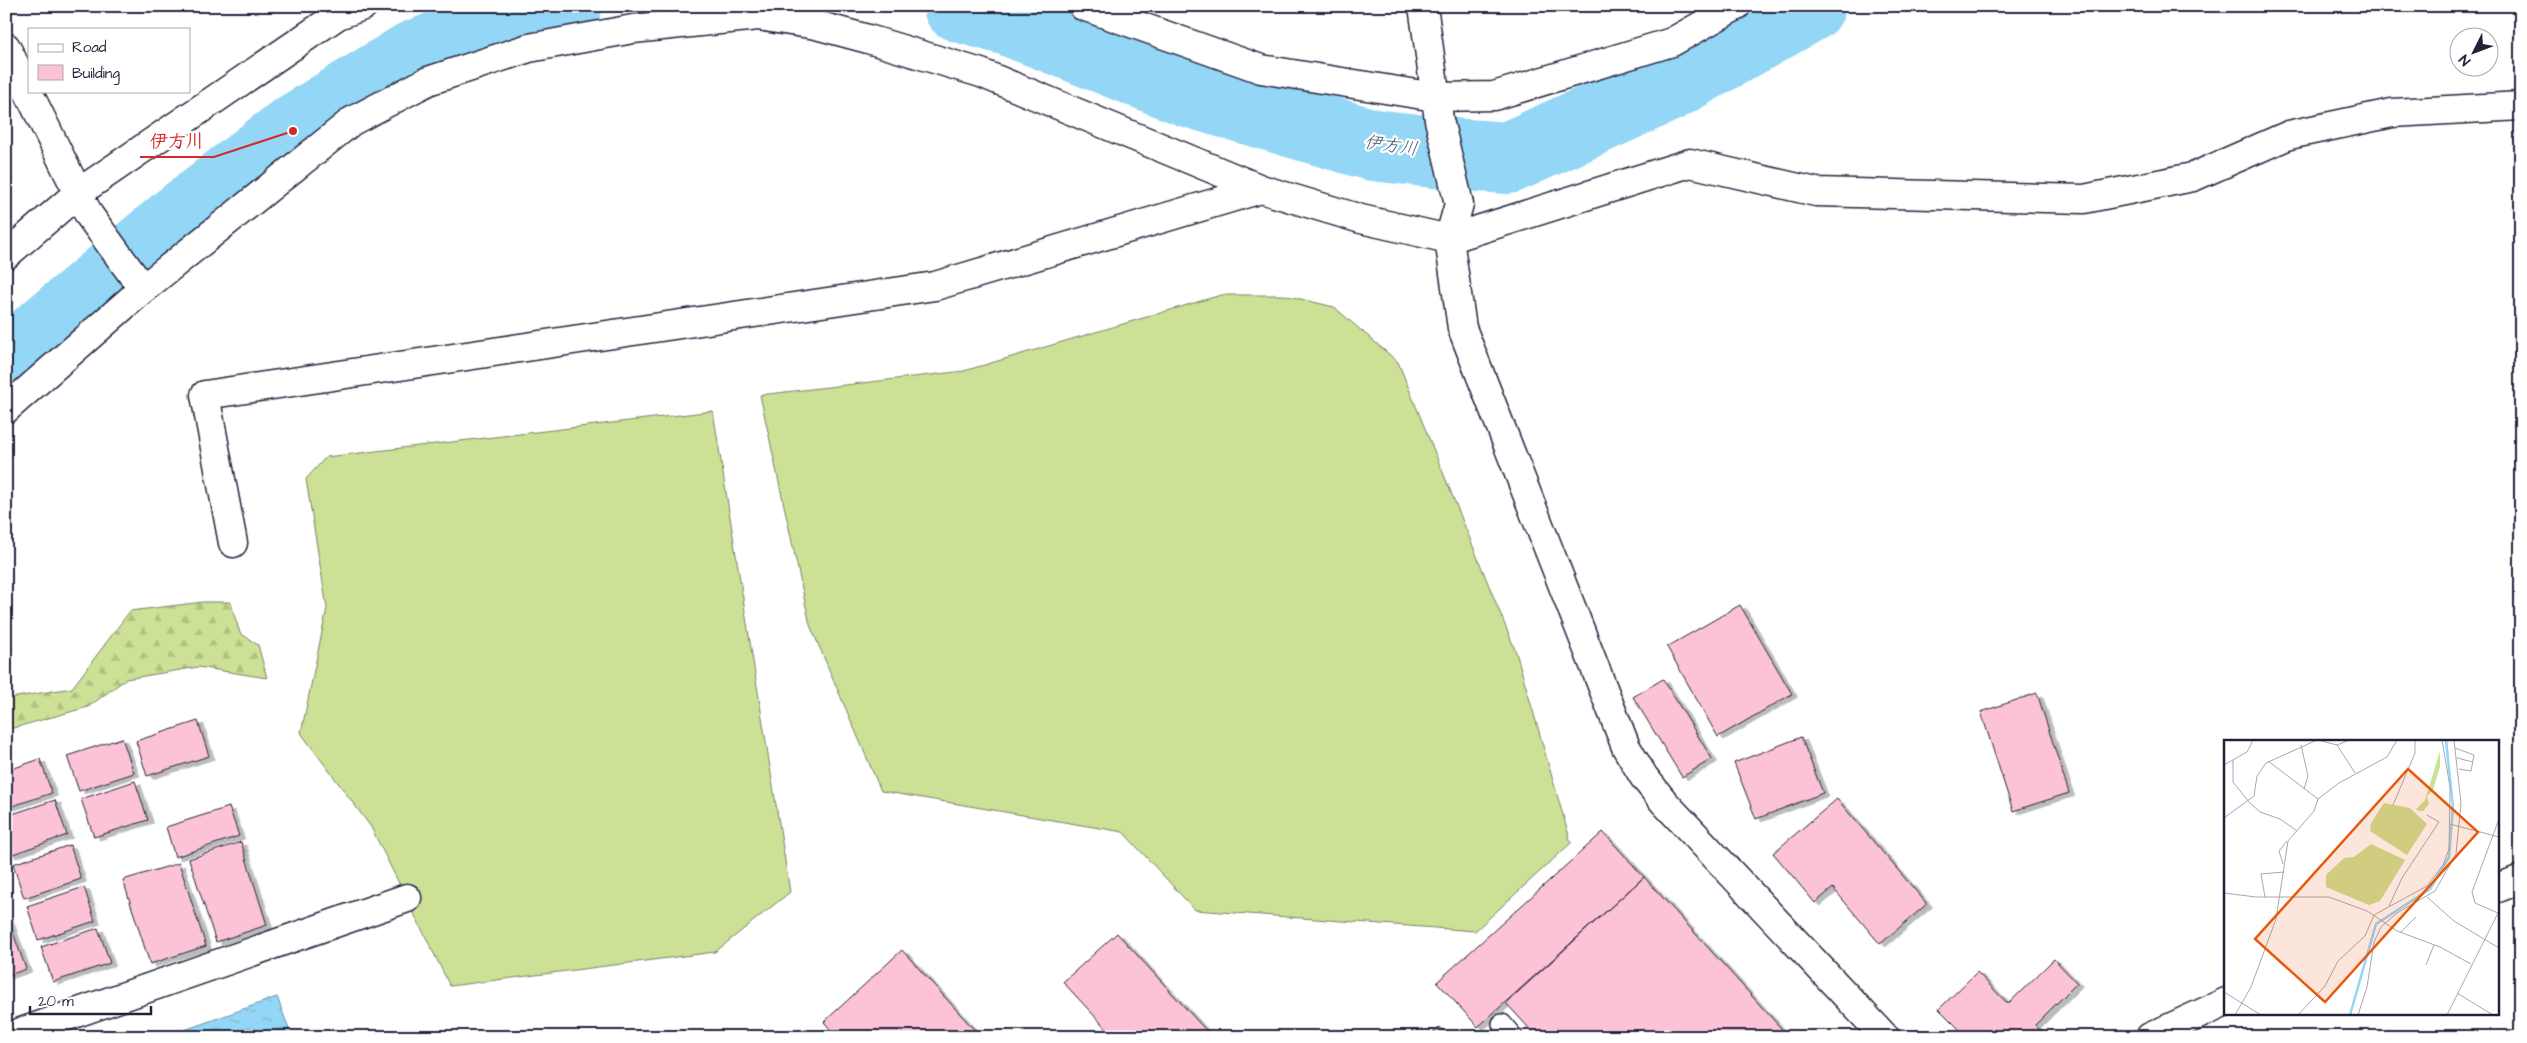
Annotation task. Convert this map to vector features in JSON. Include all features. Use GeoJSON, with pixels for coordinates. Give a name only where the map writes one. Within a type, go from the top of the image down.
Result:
{"type":"FeatureCollection","features":[{"type":"Feature","properties":{"kind":"street"},"geometry":{"type":"LineString","coordinates":[[6,255],[83,204],[338,15],[363,6]]}},
{"type":"Feature","properties":{"kind":"street"},"geometry":{"type":"LineString","coordinates":[[1083,6],[1261,69],[1437,108],[1494,96],[1672,42],[1736,6]]}},
{"type":"Feature","properties":{"kind":"street"},"geometry":{"type":"LineString","coordinates":[[1422,6],[1437,108],[1459,204],[1449,239],[1462,328],[1626,748],[1644,777],[1664,802],[1885,1037]]}},
{"type":"Feature","properties":{"kind":"street"},"geometry":{"type":"LineString","coordinates":[[6,409],[139,283],[352,121],[428,81],[529,48],[633,29],[758,16],[816,25],[981,72],[1261,189],[1361,218],[1449,239],[1690,163],[1816,192],[2084,199],[2194,177],[2289,135],[2392,113],[2521,106]]}},
{"type":"Feature","properties":{"kind":"street"},"geometry":{"type":"LineString","coordinates":[[6,46],[28,91]]}},
{"type":"Feature","properties":{"kind":"street"},"geometry":{"type":"LineString","coordinates":[[28,92],[83,204],[139,283]]}},
{"type":"Feature","properties":{"kind":"street"},"geometry":{"type":"LineString","coordinates":[[233,543],[205,396],[935,286],[1261,189]]}},
{"type":"Feature","properties":{"kind":"street"},"geometry":{"type":"LineString","coordinates":[[2500,887],[2521,879]]}},
{"type":"Feature","properties":{"kind":"street"},"geometry":{"type":"LineString","coordinates":[[7,1037],[407,898]]}},
{"type":"Feature","properties":{"kind":"street"},"geometry":{"type":"LineString","coordinates":[[2150,1037],[2224,1003]]}},
{"type":"Feature","properties":{"kind":"green space"},"geometry":{"type":"Polygon","coordinates":[[[1221,295],[1284,295],[1334,307],[1398,362],[1516,652],[1571,843],[1475,931],[1195,910],[1123,832],[881,791],[810,625],[760,395],[964,371],[1221,295]]]}},
{"type":"Feature","properties":{"kind":"green space"},"geometry":{"type":"Polygon","coordinates":[[[713,411],[790,892],[715,952],[450,986],[371,827],[301,733],[327,608],[306,479],[326,457],[713,411]]]}},
{"type":"Feature","properties":{"kind":"green space"},"geometry":{"type":"Polygon","coordinates":[[[203,602],[230,602],[240,633],[258,645],[267,678],[198,667],[126,679],[88,707],[6,730],[6,695],[10,698],[72,688],[130,611],[203,602]]]}},
{"type":"Feature","properties":{"kind":"water"},"geometry":{"type":"Polygon","coordinates":[[[277,997],[292,1037],[165,1037],[277,997]]]}},
{"type":"Feature","properties":{"kind":"building"},"geometry":{"type":"Polygon","coordinates":[[[1740,605],[1792,694],[1718,737],[1667,647],[1740,605]]]}},
{"type":"Feature","properties":{"kind":"building"},"geometry":{"type":"Polygon","coordinates":[[[1663,679],[1712,759],[1682,777],[1633,697],[1663,679]]]}},
{"type":"Feature","properties":{"kind":"building"},"geometry":{"type":"Polygon","coordinates":[[[2037,693],[2069,793],[2013,811],[1981,712],[2037,693]]]}},
{"type":"Feature","properties":{"kind":"building"},"geometry":{"type":"Polygon","coordinates":[[[198,721],[209,756],[147,776],[136,741],[198,721]]]}},
{"type":"Feature","properties":{"kind":"building"},"geometry":{"type":"Polygon","coordinates":[[[1801,737],[1823,793],[1756,819],[1734,763],[1801,737]]]}},
{"type":"Feature","properties":{"kind":"building"},"geometry":{"type":"Polygon","coordinates":[[[122,738],[134,773],[79,791],[67,756],[122,738]]]}},
{"type":"Feature","properties":{"kind":"building"},"geometry":{"type":"Polygon","coordinates":[[[40,759],[52,793],[6,808],[6,771],[40,759]]]}},
{"type":"Feature","properties":{"kind":"building"},"geometry":{"type":"Polygon","coordinates":[[[135,781],[148,820],[94,837],[81,799],[135,781]]]}},
{"type":"Feature","properties":{"kind":"building"},"geometry":{"type":"Polygon","coordinates":[[[1837,799],[1927,904],[1880,944],[1833,888],[1815,903],[1773,853],[1837,799]]]}},
{"type":"Feature","properties":{"kind":"building"},"geometry":{"type":"Polygon","coordinates":[[[55,800],[67,835],[10,855],[6,845],[6,816],[55,800]]]}},
{"type":"Feature","properties":{"kind":"building"},"geometry":{"type":"Polygon","coordinates":[[[229,807],[239,836],[175,857],[166,827],[229,807]]]}},
{"type":"Feature","properties":{"kind":"building"},"geometry":{"type":"Polygon","coordinates":[[[1603,832],[1644,877],[1478,1027],[1437,982],[1603,832]]]}},
{"type":"Feature","properties":{"kind":"building"},"geometry":{"type":"Polygon","coordinates":[[[241,842],[267,925],[216,942],[189,859],[241,842]]]}},
{"type":"Feature","properties":{"kind":"building"},"geometry":{"type":"Polygon","coordinates":[[[70,845],[81,879],[24,898],[13,864],[70,845]]]}},
{"type":"Feature","properties":{"kind":"building"},"geometry":{"type":"Polygon","coordinates":[[[179,863],[206,946],[150,964],[123,880],[179,863]]]}},
{"type":"Feature","properties":{"kind":"building"},"geometry":{"type":"Polygon","coordinates":[[[1644,877],[1789,1037],[1537,1037],[1506,1003],[1644,877]]]}},
{"type":"Feature","properties":{"kind":"building"},"geometry":{"type":"Polygon","coordinates":[[[84,887],[95,921],[38,940],[27,906],[84,887]]]}},
{"type":"Feature","properties":{"kind":"building"},"geometry":{"type":"Polygon","coordinates":[[[6,913],[26,969],[6,976],[6,913]]]}},
{"type":"Feature","properties":{"kind":"building"},"geometry":{"type":"Polygon","coordinates":[[[98,928],[110,963],[53,982],[41,947],[98,928]]]}},
{"type":"Feature","properties":{"kind":"building"},"geometry":{"type":"Polygon","coordinates":[[[1117,933],[1212,1037],[1114,1037],[1063,982],[1117,933]]]}},
{"type":"Feature","properties":{"kind":"building"},"geometry":{"type":"Polygon","coordinates":[[[902,950],[981,1037],[837,1037],[824,1022],[902,950]]]}},
{"type":"Feature","properties":{"kind":"building"},"geometry":{"type":"Polygon","coordinates":[[[2054,959],[2077,983],[2035,1025],[2047,1037],[1967,1037],[1939,1009],[1977,972],[2008,1004],[2054,959]]]}},
{"type":"Feature","properties":{"kind":"building"},"geometry":{"type":"Polygon","coordinates":[[[1440,1027],[1449,1037],[1430,1037],[1440,1027]]]}},
{"type":"Feature","properties":{"kind":"waterway","name":"伊方川"},"geometry":{"type":"LineString","coordinates":[[6,364],[184,216],[293,131],[415,56],[522,15],[566,6]]}},
{"type":"Feature","properties":{"kind":"waterway","name":"伊方川"},"geometry":{"type":"LineString","coordinates":[[959,6],[1009,20],[1191,92],[1373,145],[1508,158],[1665,87],[1809,6]]}},
{"type":"Feature","properties":{"kind":"place","name":"伊方川"},"geometry":{"type":"Point","coordinates":[293,131]}}]}
